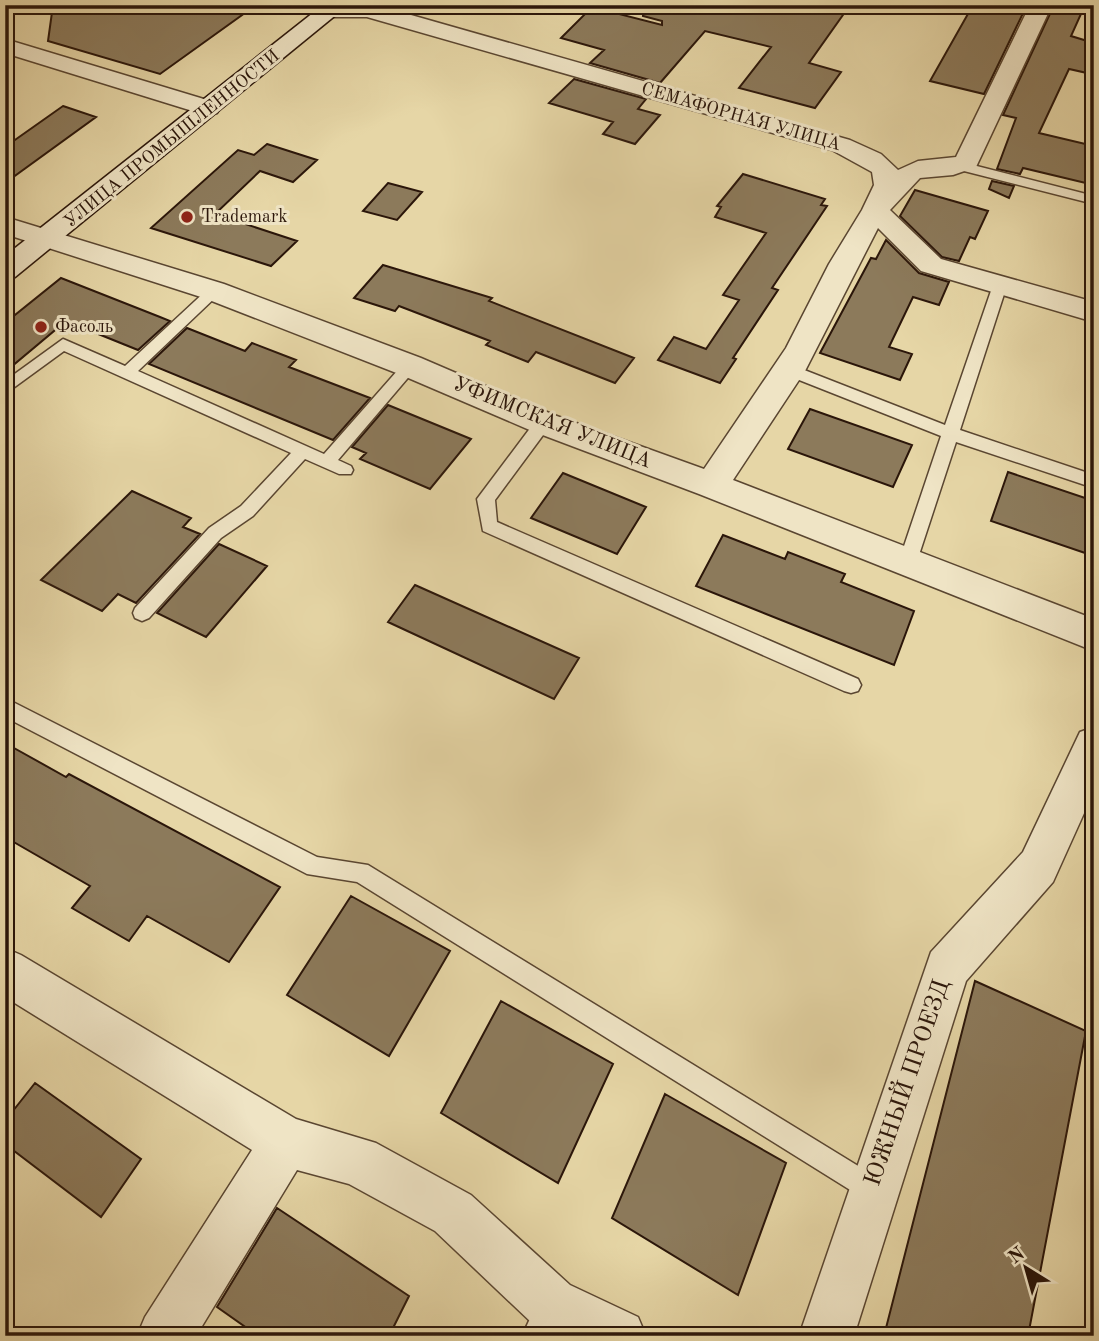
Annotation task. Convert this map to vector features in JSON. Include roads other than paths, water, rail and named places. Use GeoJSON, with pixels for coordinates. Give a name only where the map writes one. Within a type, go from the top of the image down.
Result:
{"type":"FeatureCollection","features":[{"type":"Feature","properties":{"kind":"street"},"geometry":{"type":"LineString","coordinates":[[711,485],[789,370],[875,210],[911,172],[932,167],[961,166],[967,162],[1041,5]]}},
{"type":"Feature","properties":{"kind":"street","name":"УЛИЦА ПРОМЫШЛЕННОСТИ"},"geometry":{"type":"LineString","coordinates":[[5,271],[47,240],[208,108],[326,7]]}},
{"type":"Feature","properties":{"kind":"street","name":"СЕМАФОРНАЯ УЛИЦА"},"geometry":{"type":"LineString","coordinates":[[326,7],[368,10],[841,145],[872,159],[885,169],[887,185],[875,210]]}},
{"type":"Feature","properties":{"kind":"street"},"geometry":{"type":"LineString","coordinates":[[5,46],[208,108]]}},
{"type":"Feature","properties":{"kind":"street"},"geometry":{"type":"LineString","coordinates":[[875,210],[932,265],[1094,312]]}},
{"type":"Feature","properties":{"kind":"street","name":"УФИМСКАЯ УЛИЦА"},"geometry":{"type":"LineString","coordinates":[[5,225],[214,291],[410,366],[543,423],[711,485],[1094,635]]}},
{"type":"Feature","properties":{"kind":"street","name":"ЮЖНЫЙ ПРОЕЗД"},"geometry":{"type":"LineString","coordinates":[[826,1336],[872,1189],[947,968],[1038,867],[1094,745]]}},
{"type":"Feature","properties":{"kind":"street"},"geometry":{"type":"LineString","coordinates":[[5,971],[286,1142],[358,1161],[453,1213],[544,1320],[618,1336]]}},
{"type":"Feature","properties":{"kind":"street"},"geometry":{"type":"LineString","coordinates":[[164,1336],[286,1142]]}},
{"type":"Feature","properties":{"kind":"lane"},"geometry":{"type":"LineString","coordinates":[[961,166],[1094,200]]}},
{"type":"Feature","properties":{"kind":"lane"},"geometry":{"type":"LineString","coordinates":[[908,561],[1000,285]]}},
{"type":"Feature","properties":{"kind":"lane"},"geometry":{"type":"LineString","coordinates":[[127,373],[214,291]]}},
{"type":"Feature","properties":{"kind":"lane"},"geometry":{"type":"LineString","coordinates":[[5,389],[63,344],[345,470]]}},
{"type":"Feature","properties":{"kind":"lane"},"geometry":{"type":"LineString","coordinates":[[327,462],[410,366]]}},
{"type":"Feature","properties":{"kind":"lane"},"geometry":{"type":"LineString","coordinates":[[789,370],[952,434],[1094,482]]}},
{"type":"Feature","properties":{"kind":"lane"},"geometry":{"type":"LineString","coordinates":[[543,423],[486,499],[489,526],[851,685]]}},
{"type":"Feature","properties":{"kind":"lane"},"geometry":{"type":"LineString","coordinates":[[142,614],[215,533],[247,511],[302,451]]}},
{"type":"Feature","properties":{"kind":"lane"},"geometry":{"type":"LineString","coordinates":[[5,707],[315,867],[360,872],[872,1189]]}},
{"type":"Feature","properties":{"kind":"place","name":"Trademark"},"geometry":{"type":"Point","coordinates":[187,217]}},
{"type":"Feature","properties":{"kind":"place","name":"Фасоль"},"geometry":{"type":"Point","coordinates":[41,327]}}]}
